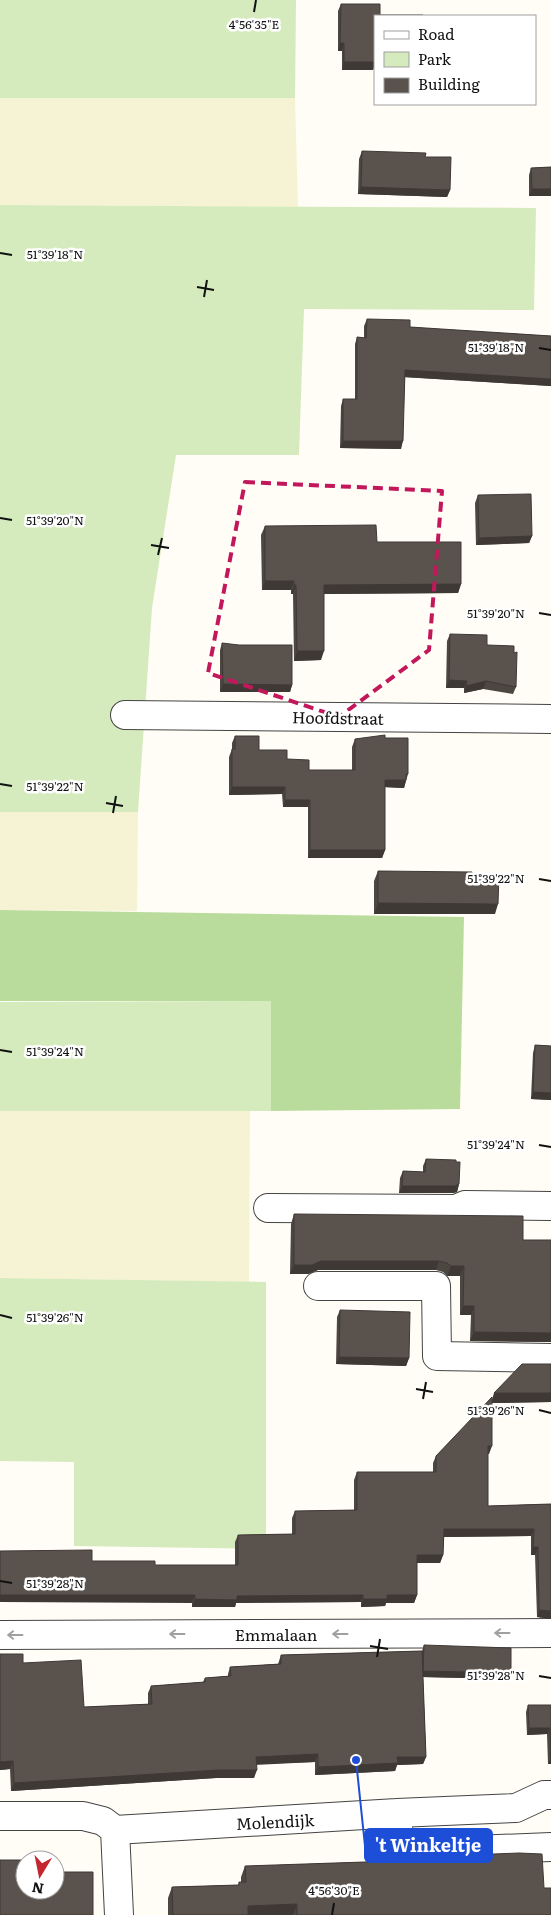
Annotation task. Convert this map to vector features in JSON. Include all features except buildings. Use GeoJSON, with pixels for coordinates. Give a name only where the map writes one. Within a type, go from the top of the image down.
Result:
{"type":"FeatureCollection","features":[{"type":"Feature","properties":{"kind":"street","name":"Hoofdstraat"},"geometry":{"type":"LineString","coordinates":[[125,715],[551,719]]}},
{"type":"Feature","properties":{"kind":"street"},"geometry":{"type":"LineString","coordinates":[[268,1208],[456,1209],[465,1205],[551,1206]]}},
{"type":"Feature","properties":{"kind":"street"},"geometry":{"type":"LineString","coordinates":[[318,1286],[436,1286],[437,1356],[551,1358]]}},
{"type":"Feature","properties":{"kind":"street","name":"Emmalaan"},"geometry":{"type":"LineString","coordinates":[[0,1635],[551,1633]]}},
{"type":"Feature","properties":{"kind":"street","name":"Molendijk"},"geometry":{"type":"LineString","coordinates":[[114,1830],[397,1813],[516,1808],[544,1795],[551,1795]]}},
{"type":"Feature","properties":{"kind":"street"},"geometry":{"type":"LineString","coordinates":[[397,1813],[400,1853],[551,1847]]}},
{"type":"Feature","properties":{"kind":"street"},"geometry":{"type":"LineString","coordinates":[[0,1816],[83,1816],[103,1821],[114,1830],[119,1915]]}},
{"type":"Feature","properties":{"kind":"highlighted area"},"geometry":{"type":"Polygon","coordinates":[[[245,482],[442,491],[429,650],[339,717],[208,673],[245,482]]]}},
{"type":"Feature","properties":{"kind":"shaded area"},"geometry":{"type":"Polygon","coordinates":[[[0,98],[295,98],[298,207],[0,205],[0,98]]]}},
{"type":"Feature","properties":{"kind":"shaded area"},"geometry":{"type":"Polygon","coordinates":[[[0,812],[138,812],[137,911],[0,910],[0,812]]]}},
{"type":"Feature","properties":{"kind":"shaded area"},"geometry":{"type":"Polygon","coordinates":[[[0,1111],[250,1111],[249,1282],[0,1278],[0,1111]]]}},
{"type":"Feature","properties":{"kind":"green space"},"geometry":{"type":"Polygon","coordinates":[[[0,0],[296,0],[295,98],[0,98],[0,0]]]}},
{"type":"Feature","properties":{"kind":"green space"},"geometry":{"type":"Polygon","coordinates":[[[0,205],[536,208],[534,310],[304,309],[299,455],[176,455],[152,608],[138,812],[0,812],[0,205]]]}},
{"type":"Feature","properties":{"kind":"green space"},"geometry":{"type":"Polygon","coordinates":[[[0,910],[464,917],[460,1109],[271,1111],[271,1001],[0,1001],[0,910]]]}},
{"type":"Feature","properties":{"kind":"green space"},"geometry":{"type":"Polygon","coordinates":[[[271,1001],[271,1111],[0,1111],[0,1002],[271,1001]]]}},
{"type":"Feature","properties":{"kind":"green space"},"geometry":{"type":"Polygon","coordinates":[[[0,1278],[266,1282],[266,1549],[74,1546],[74,1462],[0,1461],[0,1278]]]}},
{"type":"Feature","properties":{"kind":"place","name":"'t Winkeltje"},"geometry":{"type":"Point","coordinates":[356,1760]}}]}
